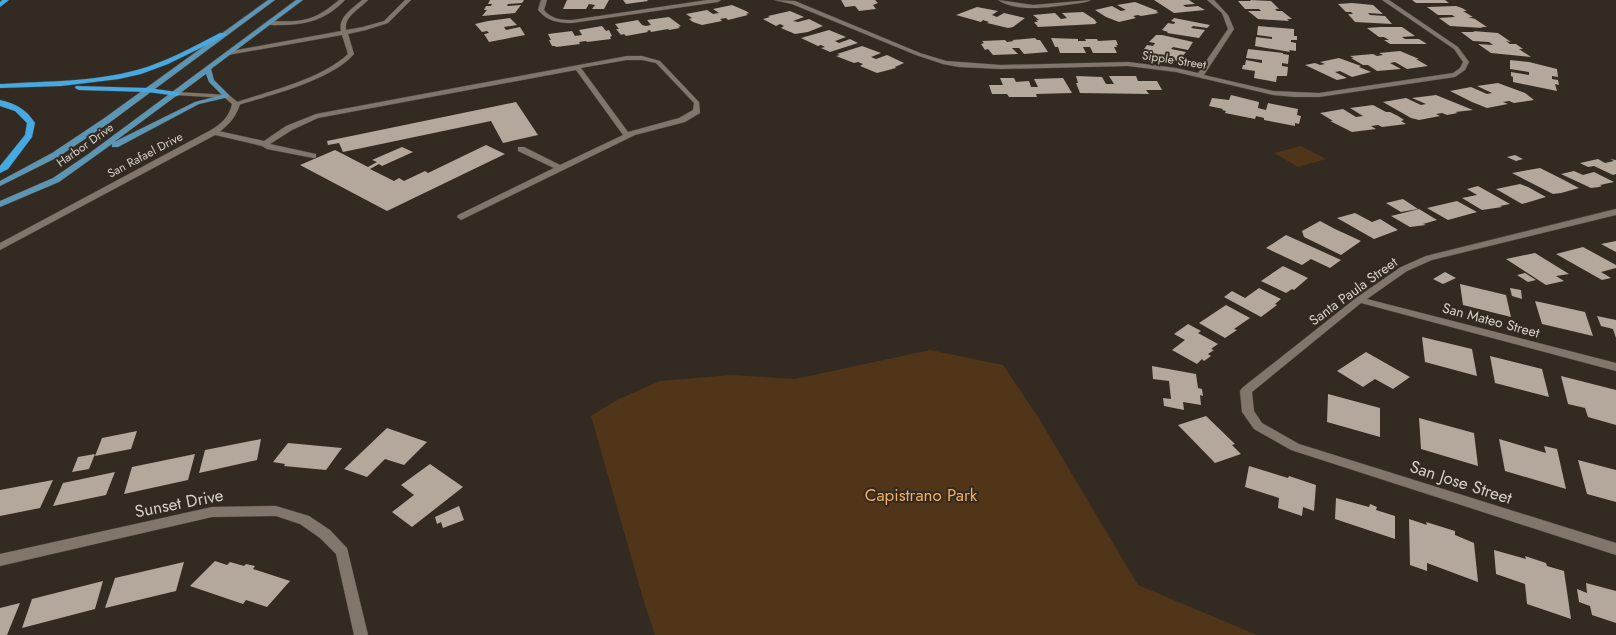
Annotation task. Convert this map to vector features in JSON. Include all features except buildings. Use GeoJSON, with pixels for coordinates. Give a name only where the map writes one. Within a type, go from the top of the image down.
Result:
{"type":"FeatureCollection","features":[{"type":"Feature","properties":{"kind":"highway"},"geometry":{"type":"LineString","coordinates":[[0,4],[6,0]]}},
{"type":"Feature","properties":{"kind":"highway"},"geometry":{"type":"LineString","coordinates":[[1,86],[100,80],[127,74],[157,66],[223,35]]}},
{"type":"Feature","properties":{"kind":"highway"},"geometry":{"type":"LineString","coordinates":[[1,86],[148,90],[177,94]]}},
{"type":"Feature","properties":{"kind":"highway"},"geometry":{"type":"LineString","coordinates":[[0,103],[16,107],[25,113],[31,123],[29,135],[5,167],[0,170]]}},
{"type":"Feature","properties":{"kind":"main road","name":"Harbor Drive"},"geometry":{"type":"LineString","coordinates":[[0,184],[55,155],[272,0]]}},
{"type":"Feature","properties":{"kind":"main road","name":"Harbor Drive"},"geometry":{"type":"LineString","coordinates":[[0,204],[56,180],[90,157],[177,94],[228,53],[300,0]]}},
{"type":"Feature","properties":{"kind":"main road"},"geometry":{"type":"LineString","coordinates":[[208,69],[211,81],[227,96]]}},
{"type":"Feature","properties":{"kind":"main road"},"geometry":{"type":"LineString","coordinates":[[90,157],[197,103],[211,98],[227,96]]}},
{"type":"Feature","properties":{"kind":"street"},"geometry":{"type":"LineString","coordinates":[[269,23],[294,23],[317,19],[324,16],[342,0]]}},
{"type":"Feature","properties":{"kind":"street"},"geometry":{"type":"LineString","coordinates":[[177,94],[227,96],[236,104],[323,73],[337,66],[347,60],[351,54],[343,22],[347,16],[365,0]]}},
{"type":"Feature","properties":{"kind":"street"},"geometry":{"type":"LineString","coordinates":[[228,53],[345,33],[386,22],[406,0]]}},
{"type":"Feature","properties":{"kind":"street"},"geometry":{"type":"LineString","coordinates":[[544,0],[541,10],[544,15],[552,19],[565,22],[584,21],[718,0]]}},
{"type":"Feature","properties":{"kind":"street","name":"Sipple Street"},"geometry":{"type":"LineString","coordinates":[[777,0],[795,1],[918,54],[945,63],[1001,68],[1128,64],[1176,70],[1273,93],[1319,95],[1455,75],[1463,69],[1466,62],[1456,48],[1385,0]]}},
{"type":"Feature","properties":{"kind":"street"},"geometry":{"type":"LineString","coordinates":[[1001,0],[1013,5],[1036,7],[1088,0]]}},
{"type":"Feature","properties":{"kind":"street"},"geometry":{"type":"LineString","coordinates":[[1055,0],[1061,4]]}},
{"type":"Feature","properties":{"kind":"street"},"geometry":{"type":"LineString","coordinates":[[1200,75],[1231,29],[1230,20],[1225,13],[1219,6],[1210,0]]}},
{"type":"Feature","properties":{"kind":"street"},"geometry":{"type":"LineString","coordinates":[[265,144],[289,128],[316,116],[627,58],[654,60],[697,103],[697,112],[688,117],[627,135],[461,217]]}},
{"type":"Feature","properties":{"kind":"street"},"geometry":{"type":"LineString","coordinates":[[577,67],[627,135]]}},
{"type":"Feature","properties":{"kind":"street","name":"San Rafael Drive"},"geometry":{"type":"LineString","coordinates":[[0,247],[214,132],[226,123],[234,114],[236,104]]}},
{"type":"Feature","properties":{"kind":"street"},"geometry":{"type":"LineString","coordinates":[[214,132],[265,144],[270,147],[313,156]]}},
{"type":"Feature","properties":{"kind":"street"},"geometry":{"type":"LineString","coordinates":[[521,149],[560,168]]}},
{"type":"Feature","properties":{"kind":"street","name":"Santa Paula Street"},"geometry":{"type":"LineString","coordinates":[[1295,447],[1258,426],[1248,412],[1246,391],[1359,300],[1404,269],[1429,258],[1616,212]]}},
{"type":"Feature","properties":{"kind":"street","name":"San Mateo Street"},"geometry":{"type":"LineString","coordinates":[[1359,300],[1616,367]]}},
{"type":"Feature","properties":{"kind":"street","name":"San Jose Street"},"geometry":{"type":"LineString","coordinates":[[1295,447],[1616,549]]}},
{"type":"Feature","properties":{"kind":"street","name":"Sunset Drive"},"geometry":{"type":"LineString","coordinates":[[0,560],[212,512],[276,511],[304,520],[325,534],[342,552],[361,635]]}},
{"type":"Feature","properties":{"kind":"green space"},"geometry":{"type":"Polygon","coordinates":[[[1301,146],[1326,159],[1298,167],[1274,153],[1301,146]]]}},
{"type":"Feature","properties":{"kind":"green space","name":"Capistrano Park"},"geometry":{"type":"Polygon","coordinates":[[[930,350],[1003,365],[1038,417],[1138,585],[1257,635],[655,635],[644,602],[591,416],[619,399],[660,381],[731,375],[795,379],[930,350]]]}}]}
